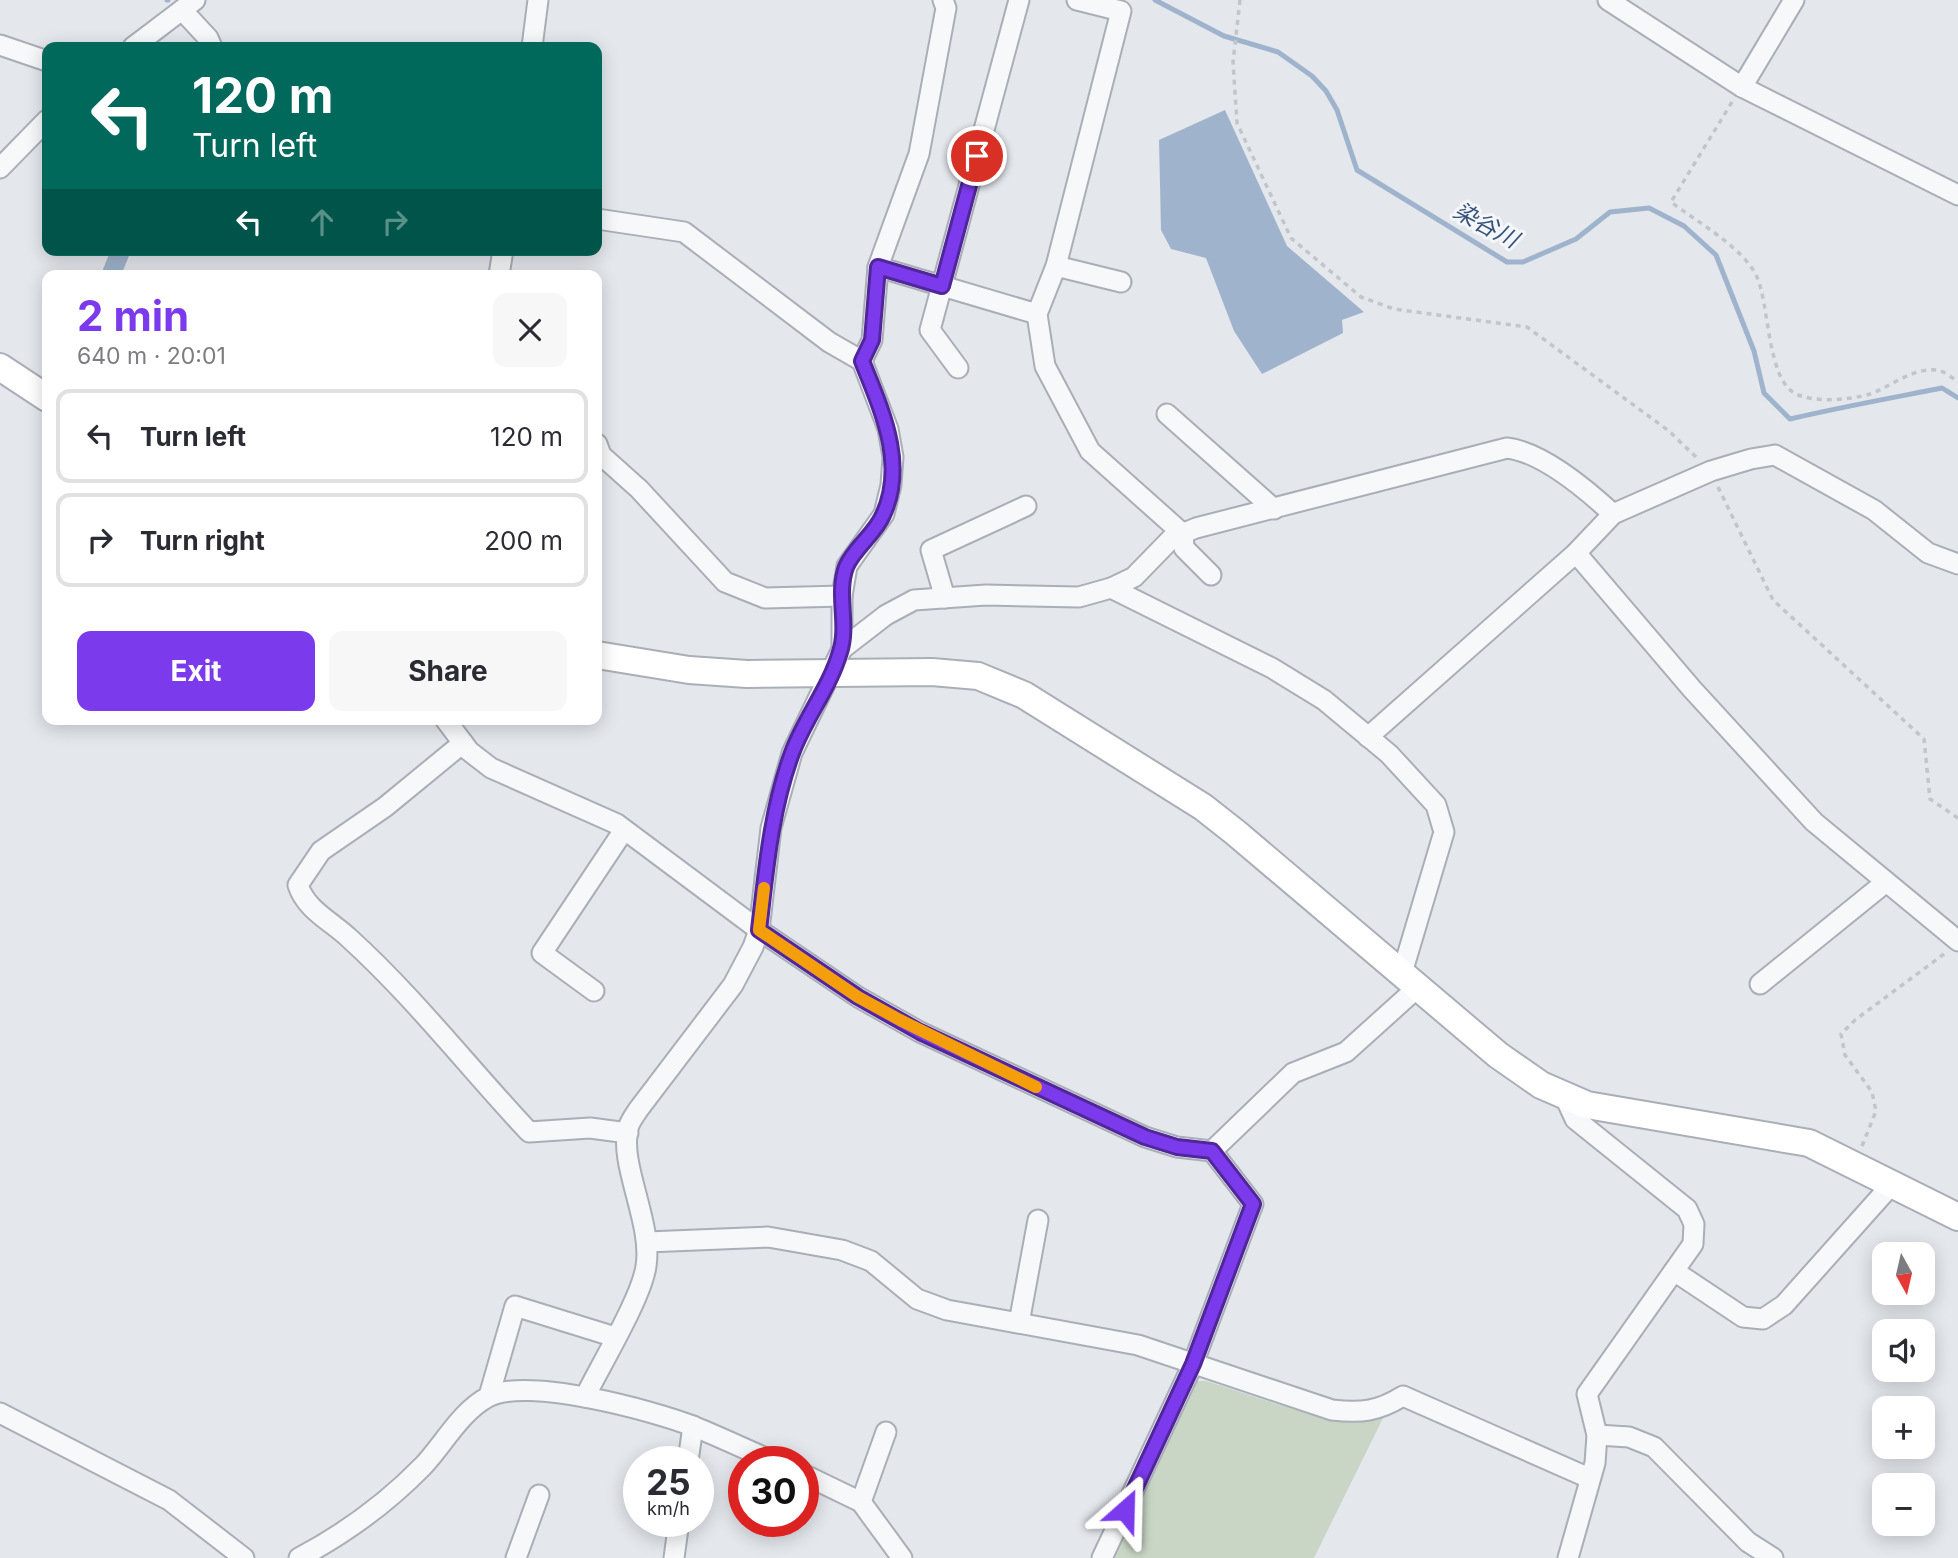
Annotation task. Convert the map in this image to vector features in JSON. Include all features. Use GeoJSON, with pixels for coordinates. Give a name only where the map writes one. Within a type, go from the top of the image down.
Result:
{"type":"FeatureCollection","features":[{"type":"Feature","properties":{"kind":"street"},"geometry":{"type":"LineString","coordinates":[[533,42],[538,0]]}},
{"type":"Feature","properties":{"kind":"street"},"geometry":{"type":"LineString","coordinates":[[862,361],[872,340],[878,267],[919,154],[946,8],[943,0]]}},
{"type":"Feature","properties":{"kind":"street"},"geometry":{"type":"LineString","coordinates":[[958,368],[930,330],[1019,0]]}},
{"type":"Feature","properties":{"kind":"street"},"geometry":{"type":"LineString","coordinates":[[1077,0],[1121,11],[1056,266],[1037,314],[1045,366],[1090,451],[1182,534],[1184,548],[1211,575]]}},
{"type":"Feature","properties":{"kind":"street"},"geometry":{"type":"LineString","coordinates":[[1608,0],[1742,86],[1958,195]]}},
{"type":"Feature","properties":{"kind":"street"},"geometry":{"type":"LineString","coordinates":[[1742,86],[1794,0]]}},
{"type":"Feature","properties":{"kind":"street"},"geometry":{"type":"LineString","coordinates":[[140,42],[189,5],[210,42]]}},
{"type":"Feature","properties":{"kind":"street"},"geometry":{"type":"LineString","coordinates":[[0,45],[42,59]]}},
{"type":"Feature","properties":{"kind":"street"},"geometry":{"type":"LineString","coordinates":[[0,168],[42,125]]}},
{"type":"Feature","properties":{"kind":"street"},"geometry":{"type":"LineString","coordinates":[[585,1398],[644,1276],[647,1242],[627,1146],[628,1133],[638,1110],[733,985],[759,930],[774,816],[792,753],[832,675],[842,649],[842,596],[847,566],[884,514],[891,485],[893,457],[888,429],[862,361],[829,342],[684,232],[602,220]]}},
{"type":"Feature","properties":{"kind":"street"},"geometry":{"type":"LineString","coordinates":[[1056,266],[1121,282]]}},
{"type":"Feature","properties":{"kind":"street"},"geometry":{"type":"LineString","coordinates":[[878,267],[1037,314]]}},
{"type":"Feature","properties":{"kind":"street"},"geometry":{"type":"LineString","coordinates":[[0,367],[42,395]]}},
{"type":"Feature","properties":{"kind":"street"},"geometry":{"type":"LineString","coordinates":[[1167,414],[1274,509]]}},
{"type":"Feature","properties":{"kind":"street"},"geometry":{"type":"LineString","coordinates":[[842,649],[886,615],[914,600],[986,595],[1079,597],[1111,588],[1134,577],[1171,538],[1182,534],[1507,448],[1523,450],[1590,493],[1613,514]]}},
{"type":"Feature","properties":{"kind":"street"},"geometry":{"type":"LineString","coordinates":[[1368,737],[1576,552],[1613,514],[1711,471],[1751,459],[1775,455],[1874,510],[1928,553],[1958,564]]}},
{"type":"Feature","properties":{"kind":"street"},"geometry":{"type":"LineString","coordinates":[[602,456],[639,489],[725,582],[765,598],[842,596]]}},
{"type":"Feature","properties":{"kind":"street"},"geometry":{"type":"LineString","coordinates":[[946,598],[931,550],[1026,506]]}},
{"type":"Feature","properties":{"kind":"street"},"geometry":{"type":"LineString","coordinates":[[1576,552],[1692,689],[1814,822],[1886,882],[1953,946]]}},
{"type":"Feature","properties":{"kind":"street"},"geometry":{"type":"LineString","coordinates":[[1111,588],[1272,668],[1324,700],[1389,754],[1436,806],[1444,832],[1409,981],[1346,1052],[1293,1073],[1212,1151]]}},
{"type":"Feature","properties":{"kind":"street"},"geometry":{"type":"LineString","coordinates":[[602,656],[689,670],[832,675],[932,672],[978,676],[1024,695],[1203,807],[1271,860],[1498,1055],[1541,1085],[1587,1105],[1809,1143],[1958,1217]]}},
{"type":"Feature","properties":{"kind":"street"},"geometry":{"type":"LineString","coordinates":[[450,725],[463,743],[491,768],[624,830],[759,930],[858,997],[920,1032],[1145,1137],[1177,1147],[1212,1151],[1253,1204],[1193,1364],[1102,1558]]}},
{"type":"Feature","properties":{"kind":"street"},"geometry":{"type":"LineString","coordinates":[[463,743],[385,807],[321,852],[298,885],[301,893],[319,914],[334,924],[373,960],[529,1132],[590,1128],[628,1133]]}},
{"type":"Feature","properties":{"kind":"street"},"geometry":{"type":"LineString","coordinates":[[594,990],[542,953],[624,830]]}},
{"type":"Feature","properties":{"kind":"street"},"geometry":{"type":"LineString","coordinates":[[1760,984],[1886,882]]}},
{"type":"Feature","properties":{"kind":"street"},"geometry":{"type":"LineString","coordinates":[[1564,1095],[1575,1119],[1687,1209],[1694,1224],[1693,1244],[1587,1394],[1597,1435],[1595,1463],[1568,1558]]}},
{"type":"Feature","properties":{"kind":"street"},"geometry":{"type":"LineString","coordinates":[[1674,1270],[1743,1317],[1763,1319],[1784,1305],[1893,1183]]}},
{"type":"Feature","properties":{"kind":"street"},"geometry":{"type":"LineString","coordinates":[[1019,1323],[1038,1220]]}},
{"type":"Feature","properties":{"kind":"street"},"geometry":{"type":"LineString","coordinates":[[647,1242],[768,1237],[842,1250],[871,1261],[918,1298],[947,1310],[1138,1345],[1332,1410],[1355,1412],[1383,1408],[1403,1396],[1589,1478]]}},
{"type":"Feature","properties":{"kind":"street"},"geometry":{"type":"LineString","coordinates":[[489,1396],[515,1306],[615,1337]]}},
{"type":"Feature","properties":{"kind":"street"},"geometry":{"type":"LineString","coordinates":[[299,1558],[343,1534],[375,1510],[423,1466],[477,1404],[489,1396],[516,1391],[567,1393],[693,1426],[739,1446]]}},
{"type":"Feature","properties":{"kind":"street"},"geometry":{"type":"LineString","coordinates":[[0,1413],[169,1500],[244,1558]]}},
{"type":"Feature","properties":{"kind":"street"},"geometry":{"type":"LineString","coordinates":[[690,1446],[693,1426]]}},
{"type":"Feature","properties":{"kind":"street"},"geometry":{"type":"LineString","coordinates":[[861,1502],[886,1432]]}},
{"type":"Feature","properties":{"kind":"street"},"geometry":{"type":"LineString","coordinates":[[1597,1435],[1629,1437],[1654,1447],[1748,1542],[1773,1558]]}},
{"type":"Feature","properties":{"kind":"street"},"geometry":{"type":"LineString","coordinates":[[819,1482],[861,1502],[902,1558]]}},
{"type":"Feature","properties":{"kind":"street"},"geometry":{"type":"LineString","coordinates":[[516,1558],[539,1495]]}},
{"type":"Feature","properties":{"kind":"street"},"geometry":{"type":"LineString","coordinates":[[674,1558],[677,1537]]}},
{"type":"Feature","properties":{"kind":"path"},"geometry":{"type":"LineString","coordinates":[[1240,0],[1233,62],[1237,123],[1291,238],[1361,297],[1394,309],[1527,327],[1670,431],[1711,471],[1773,600],[1923,739],[1930,799],[1958,818]]}},
{"type":"Feature","properties":{"kind":"path"},"geometry":{"type":"LineString","coordinates":[[1742,86],[1671,202],[1748,260],[1757,277],[1776,364],[1784,384],[1796,394],[1823,399],[1868,394],[1924,370],[1938,370],[1958,382]]}},
{"type":"Feature","properties":{"kind":"path"},"geometry":{"type":"LineString","coordinates":[[1855,1165],[1876,1111],[1872,1092],[1845,1055],[1841,1034],[1854,1020],[1953,946]]}},
{"type":"Feature","properties":{"kind":"green space"},"geometry":{"type":"Polygon","coordinates":[[[1193,1381],[1206,1381],[1316,1414],[1338,1418],[1383,1418],[1314,1558],[1110,1558],[1193,1381]]]}},
{"type":"Feature","properties":{"kind":"water"},"geometry":{"type":"Polygon","coordinates":[[[1225,110],[1287,246],[1364,312],[1342,320],[1343,333],[1262,374],[1234,331],[1206,258],[1171,249],[1161,230],[1159,140],[1225,110]]]}},
{"type":"Feature","properties":{"kind":"waterway","name":"染谷川"},"geometry":{"type":"LineString","coordinates":[[1155,0],[1224,36],[1278,52],[1312,76],[1326,91],[1337,110],[1357,170],[1507,262],[1523,262],[1576,239],[1610,212],[1649,208],[1684,226],[1716,255],[1754,351],[1764,393],[1790,419],[1942,388],[1958,398]]}},
{"type":"Feature","properties":{"kind":"waterway"},"geometry":{"type":"LineString","coordinates":[[113,270],[119,256]]}},
{"type":"Feature","properties":{"kind":"slow traffic"},"geometry":{"type":"LineString","coordinates":[[764,888],[759,930],[858,997],[920,1032],[1036,1087]]}},
{"type":"Feature","properties":{"kind":"route"},"geometry":{"type":"LineString","coordinates":[[977,156],[942,286],[878,267],[872,340],[862,361],[888,429],[893,457],[891,485],[884,514],[869,539],[847,566],[842,596],[842,649],[832,675],[792,753],[771,828],[759,930],[858,997],[920,1032],[1145,1137],[1177,1147],[1212,1151],[1253,1204],[1193,1364],[1125,1510]]}}]}
